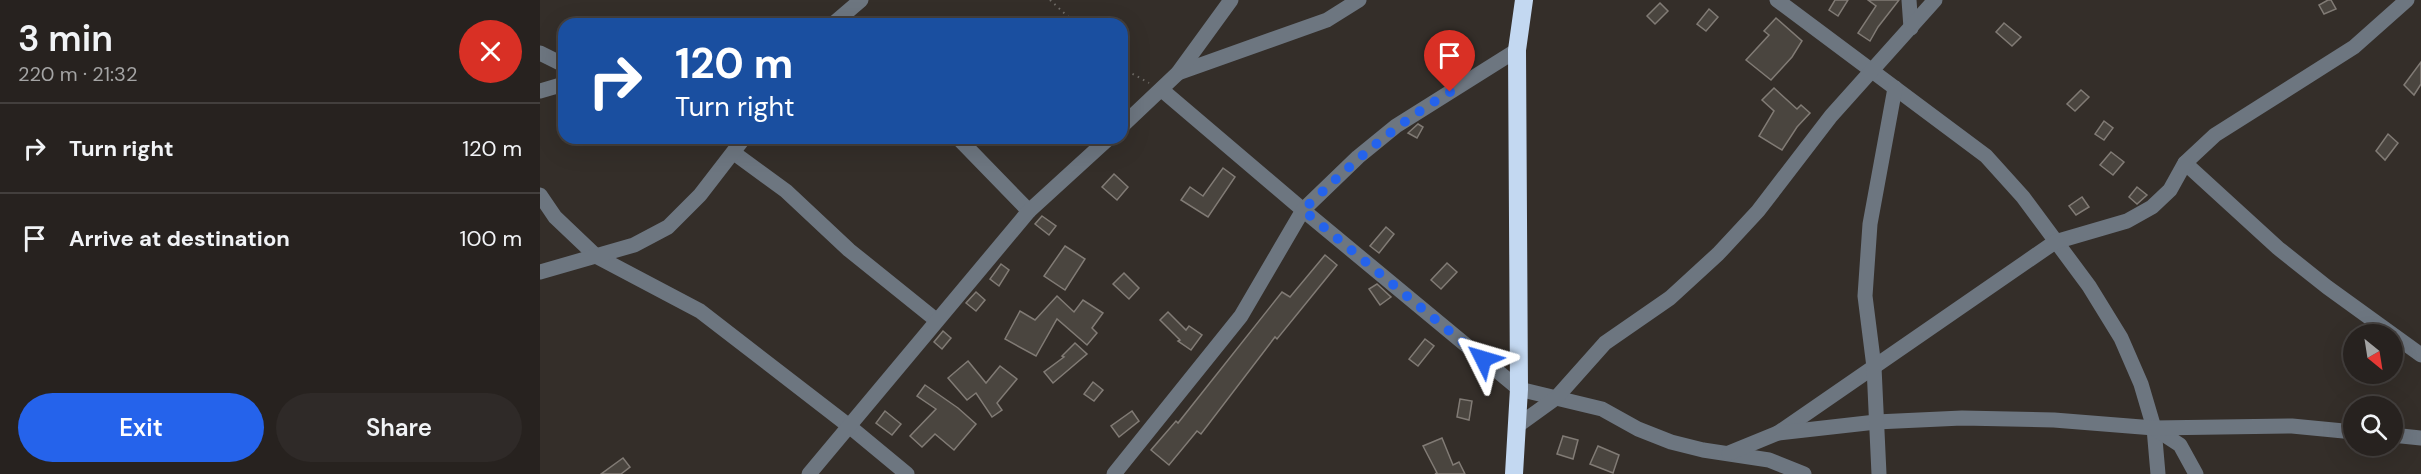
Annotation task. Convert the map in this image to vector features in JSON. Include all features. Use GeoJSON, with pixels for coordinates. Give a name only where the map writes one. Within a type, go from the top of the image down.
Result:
{"type":"FeatureCollection","features":[{"type":"Feature","properties":{"kind":"highway"},"geometry":{"type":"LineString","coordinates":[[1514,474],[1519,388],[1517,50],[1524,0]]}},
{"type":"Feature","properties":{"kind":"street"},"geometry":{"type":"LineString","coordinates":[[840,18],[861,0]]}},
{"type":"Feature","properties":{"kind":"street"},"geometry":{"type":"LineString","coordinates":[[1128,121],[1178,73],[1231,0]]}},
{"type":"Feature","properties":{"kind":"street"},"geometry":{"type":"LineString","coordinates":[[1178,73],[1327,20],[1359,0]]}},
{"type":"Feature","properties":{"kind":"street"},"geometry":{"type":"LineString","coordinates":[[1777,0],[1986,156],[2023,197],[2089,285],[2121,338],[2141,384],[2154,428],[2159,470]]}},
{"type":"Feature","properties":{"kind":"street"},"geometry":{"type":"LineString","coordinates":[[1909,0],[1911,28]]}},
{"type":"Feature","properties":{"kind":"street"},"geometry":{"type":"LineString","coordinates":[[1517,426],[1556,398],[1605,343],[1670,298],[1718,254],[1758,211],[1831,116],[1871,69],[1935,0]]}},
{"type":"Feature","properties":{"kind":"street"},"geometry":{"type":"LineString","coordinates":[[1729,453],[1778,433],[2055,242],[2127,221],[2152,207],[2170,190],[2185,163],[2215,135],[2354,47],[2407,0]]}},
{"type":"Feature","properties":{"kind":"street"},"geometry":{"type":"LineString","coordinates":[[1114,474],[1241,316],[1303,210],[1358,157],[1396,126],[1517,50]]}},
{"type":"Feature","properties":{"kind":"street"},"geometry":{"type":"LineString","coordinates":[[540,53],[558,62]]}},
{"type":"Feature","properties":{"kind":"street"},"geometry":{"type":"LineString","coordinates":[[540,91],[558,86]]}},
{"type":"Feature","properties":{"kind":"street"},"geometry":{"type":"LineString","coordinates":[[1879,474],[1874,367],[1865,297],[1870,224],[1895,88]]}},
{"type":"Feature","properties":{"kind":"street"},"geometry":{"type":"LineString","coordinates":[[1162,90],[1519,388],[1602,409],[1671,442],[1769,460],[1804,474]]}},
{"type":"Feature","properties":{"kind":"street"},"geometry":{"type":"LineString","coordinates":[[540,272],[634,245],[668,227],[700,195],[740,144]]}},
{"type":"Feature","properties":{"kind":"street"},"geometry":{"type":"LineString","coordinates":[[964,144],[1029,211]]}},
{"type":"Feature","properties":{"kind":"street"},"geometry":{"type":"LineString","coordinates":[[809,474],[1029,211],[1102,144]]}},
{"type":"Feature","properties":{"kind":"street"},"geometry":{"type":"LineString","coordinates":[[734,153],[786,191],[849,250],[936,320]]}},
{"type":"Feature","properties":{"kind":"street"},"geometry":{"type":"LineString","coordinates":[[2185,163],[2277,248],[2421,355]]}},
{"type":"Feature","properties":{"kind":"street"},"geometry":{"type":"LineString","coordinates":[[540,195],[555,217],[596,256],[700,311],[849,426],[907,474]]}},
{"type":"Feature","properties":{"kind":"street"},"geometry":{"type":"LineString","coordinates":[[1778,433],[1876,422],[1973,418],[2054,420],[2154,428],[2259,425],[2343,431]]}},
{"type":"Feature","properties":{"kind":"street"},"geometry":{"type":"LineString","coordinates":[[2154,428],[2180,445],[2196,474]]}},
{"type":"Feature","properties":{"kind":"street"},"geometry":{"type":"LineString","coordinates":[[2403,436],[2421,438]]}},
{"type":"Feature","properties":{"kind":"path"},"geometry":{"type":"LineString","coordinates":[[1050,0],[1070,18]]}},
{"type":"Feature","properties":{"kind":"path"},"geometry":{"type":"LineString","coordinates":[[1128,71],[1162,90]]}},
{"type":"Feature","properties":{"kind":"building"},"geometry":{"type":"Polygon","coordinates":[[[1835,0],[1848,0],[1838,16],[1829,10],[1835,0]]]}},
{"type":"Feature","properties":{"kind":"building"},"geometry":{"type":"Polygon","coordinates":[[[1868,0],[1899,0],[1870,41],[1858,33],[1876,6],[1868,0]]]}},
{"type":"Feature","properties":{"kind":"building"},"geometry":{"type":"Polygon","coordinates":[[[2331,0],[2336,9],[2324,14],[2319,5],[2331,0]]]}},
{"type":"Feature","properties":{"kind":"building"},"geometry":{"type":"Polygon","coordinates":[[[1660,3],[1668,11],[1655,24],[1647,16],[1660,3]]]}},
{"type":"Feature","properties":{"kind":"building"},"geometry":{"type":"Polygon","coordinates":[[[1709,9],[1718,17],[1706,31],[1697,24],[1709,9]]]}},
{"type":"Feature","properties":{"kind":"building"},"geometry":{"type":"Polygon","coordinates":[[[1776,18],[1802,41],[1792,57],[1771,80],[1746,60],[1769,35],[1764,31],[1776,18]]]}},
{"type":"Feature","properties":{"kind":"building"},"geometry":{"type":"Polygon","coordinates":[[[2004,23],[2021,37],[2012,46],[1996,32],[2004,23]]]}},
{"type":"Feature","properties":{"kind":"building"},"geometry":{"type":"Polygon","coordinates":[[[2421,62],[2421,84],[2414,95],[2404,85],[2421,62]]]}},
{"type":"Feature","properties":{"kind":"building"},"geometry":{"type":"Polygon","coordinates":[[[1774,88],[1797,109],[1801,105],[1810,113],[1797,127],[1782,150],[1759,136],[1774,111],[1762,100],[1774,88]]]}},
{"type":"Feature","properties":{"kind":"building"},"geometry":{"type":"Polygon","coordinates":[[[2081,90],[2089,97],[2075,111],[2067,104],[2081,90]]]}},
{"type":"Feature","properties":{"kind":"building"},"geometry":{"type":"Polygon","coordinates":[[[2104,121],[2113,128],[2104,140],[2095,134],[2104,121]]]}},
{"type":"Feature","properties":{"kind":"building"},"geometry":{"type":"Polygon","coordinates":[[[1418,124],[1423,127],[1417,138],[1408,133],[1418,124]]]}},
{"type":"Feature","properties":{"kind":"building"},"geometry":{"type":"Polygon","coordinates":[[[2388,134],[2398,143],[2385,160],[2376,151],[2388,134]]]}},
{"type":"Feature","properties":{"kind":"building"},"geometry":{"type":"Polygon","coordinates":[[[2111,152],[2124,162],[2113,175],[2100,165],[2111,152]]]}},
{"type":"Feature","properties":{"kind":"building"},"geometry":{"type":"Polygon","coordinates":[[[1223,168],[1235,177],[1208,217],[1181,200],[1190,187],[1203,196],[1223,168]]]}},
{"type":"Feature","properties":{"kind":"building"},"geometry":{"type":"Polygon","coordinates":[[[1114,174],[1128,187],[1117,200],[1102,187],[1114,174]]]}},
{"type":"Feature","properties":{"kind":"building"},"geometry":{"type":"Polygon","coordinates":[[[2137,187],[2147,195],[2137,204],[2129,197],[2137,187]]]}},
{"type":"Feature","properties":{"kind":"building"},"geometry":{"type":"Polygon","coordinates":[[[2082,197],[2089,207],[2076,215],[2069,206],[2082,197]]]}},
{"type":"Feature","properties":{"kind":"building"},"geometry":{"type":"Polygon","coordinates":[[[1042,216],[1056,226],[1049,235],[1035,224],[1042,216]]]}},
{"type":"Feature","properties":{"kind":"building"},"geometry":{"type":"Polygon","coordinates":[[[1386,227],[1394,234],[1379,253],[1370,246],[1386,227]]]}},
{"type":"Feature","properties":{"kind":"building"},"geometry":{"type":"Polygon","coordinates":[[[1065,246],[1085,259],[1065,290],[1044,276],[1065,246]]]}},
{"type":"Feature","properties":{"kind":"building"},"geometry":{"type":"Polygon","coordinates":[[[1325,255],[1337,265],[1277,339],[1275,337],[1201,434],[1197,431],[1169,465],[1151,450],[1176,421],[1178,423],[1282,292],[1290,297],[1325,255]]]}},
{"type":"Feature","properties":{"kind":"building"},"geometry":{"type":"Polygon","coordinates":[[[1447,263],[1457,272],[1441,289],[1431,280],[1447,263]]]}},
{"type":"Feature","properties":{"kind":"building"},"geometry":{"type":"Polygon","coordinates":[[[1001,264],[1009,270],[999,286],[990,279],[1001,264]]]}},
{"type":"Feature","properties":{"kind":"building"},"geometry":{"type":"Polygon","coordinates":[[[1124,273],[1139,288],[1129,299],[1113,284],[1124,273]]]}},
{"type":"Feature","properties":{"kind":"building"},"geometry":{"type":"Polygon","coordinates":[[[1377,284],[1391,297],[1380,305],[1369,289],[1377,284]]]}},
{"type":"Feature","properties":{"kind":"building"},"geometry":{"type":"Polygon","coordinates":[[[976,292],[985,300],[976,311],[966,303],[976,292]]]}},
{"type":"Feature","properties":{"kind":"building"},"geometry":{"type":"Polygon","coordinates":[[[1057,296],[1074,312],[1083,300],[1103,313],[1092,328],[1097,333],[1087,345],[1057,319],[1036,356],[1005,339],[1020,311],[1035,320],[1057,296]]]}},
{"type":"Feature","properties":{"kind":"building"},"geometry":{"type":"Polygon","coordinates":[[[1168,312],[1186,330],[1189,326],[1202,335],[1191,350],[1178,341],[1180,340],[1160,320],[1168,312]]]}},
{"type":"Feature","properties":{"kind":"building"},"geometry":{"type":"Polygon","coordinates":[[[943,331],[951,338],[942,349],[934,342],[943,331]]]}},
{"type":"Feature","properties":{"kind":"building"},"geometry":{"type":"Polygon","coordinates":[[[1425,339],[1434,346],[1418,366],[1409,359],[1425,339]]]}},
{"type":"Feature","properties":{"kind":"building"},"geometry":{"type":"Polygon","coordinates":[[[1075,343],[1087,354],[1053,383],[1044,372],[1064,357],[1062,356],[1075,343]]]}},
{"type":"Feature","properties":{"kind":"building"},"geometry":{"type":"Polygon","coordinates":[[[968,361],[986,383],[1000,366],[1017,379],[997,403],[1002,410],[992,417],[976,393],[967,400],[948,378],[968,361]]]}},
{"type":"Feature","properties":{"kind":"building"},"geometry":{"type":"Polygon","coordinates":[[[1093,382],[1103,390],[1094,401],[1084,394],[1093,382]]]}},
{"type":"Feature","properties":{"kind":"building"},"geometry":{"type":"Polygon","coordinates":[[[925,385],[976,424],[954,450],[935,434],[922,447],[910,436],[936,409],[917,396],[925,385]]]}},
{"type":"Feature","properties":{"kind":"building"},"geometry":{"type":"Polygon","coordinates":[[[1460,399],[1472,401],[1469,420],[1457,417],[1460,399]]]}},
{"type":"Feature","properties":{"kind":"building"},"geometry":{"type":"Polygon","coordinates":[[[885,411],[901,424],[892,435],[876,423],[885,411]]]}},
{"type":"Feature","properties":{"kind":"building"},"geometry":{"type":"Polygon","coordinates":[[[1132,411],[1139,421],[1119,437],[1111,426],[1132,411]]]}},
{"type":"Feature","properties":{"kind":"building"},"geometry":{"type":"Polygon","coordinates":[[[1563,436],[1578,440],[1573,459],[1557,454],[1563,436]]]}},
{"type":"Feature","properties":{"kind":"building"},"geometry":{"type":"Polygon","coordinates":[[[1442,438],[1453,465],[1459,462],[1465,474],[1435,474],[1437,473],[1423,446],[1442,438]]]}},
{"type":"Feature","properties":{"kind":"building"},"geometry":{"type":"Polygon","coordinates":[[[1598,446],[1619,455],[1613,473],[1590,464],[1598,446]]]}},
{"type":"Feature","properties":{"kind":"building"},"geometry":{"type":"Polygon","coordinates":[[[623,458],[630,467],[621,474],[601,474],[623,458]]]}},
{"type":"Feature","properties":{"kind":"route"},"geometry":{"type":"LineString","coordinates":[[1450,92],[1396,126],[1358,157],[1303,210],[1483,359]]}}]}
